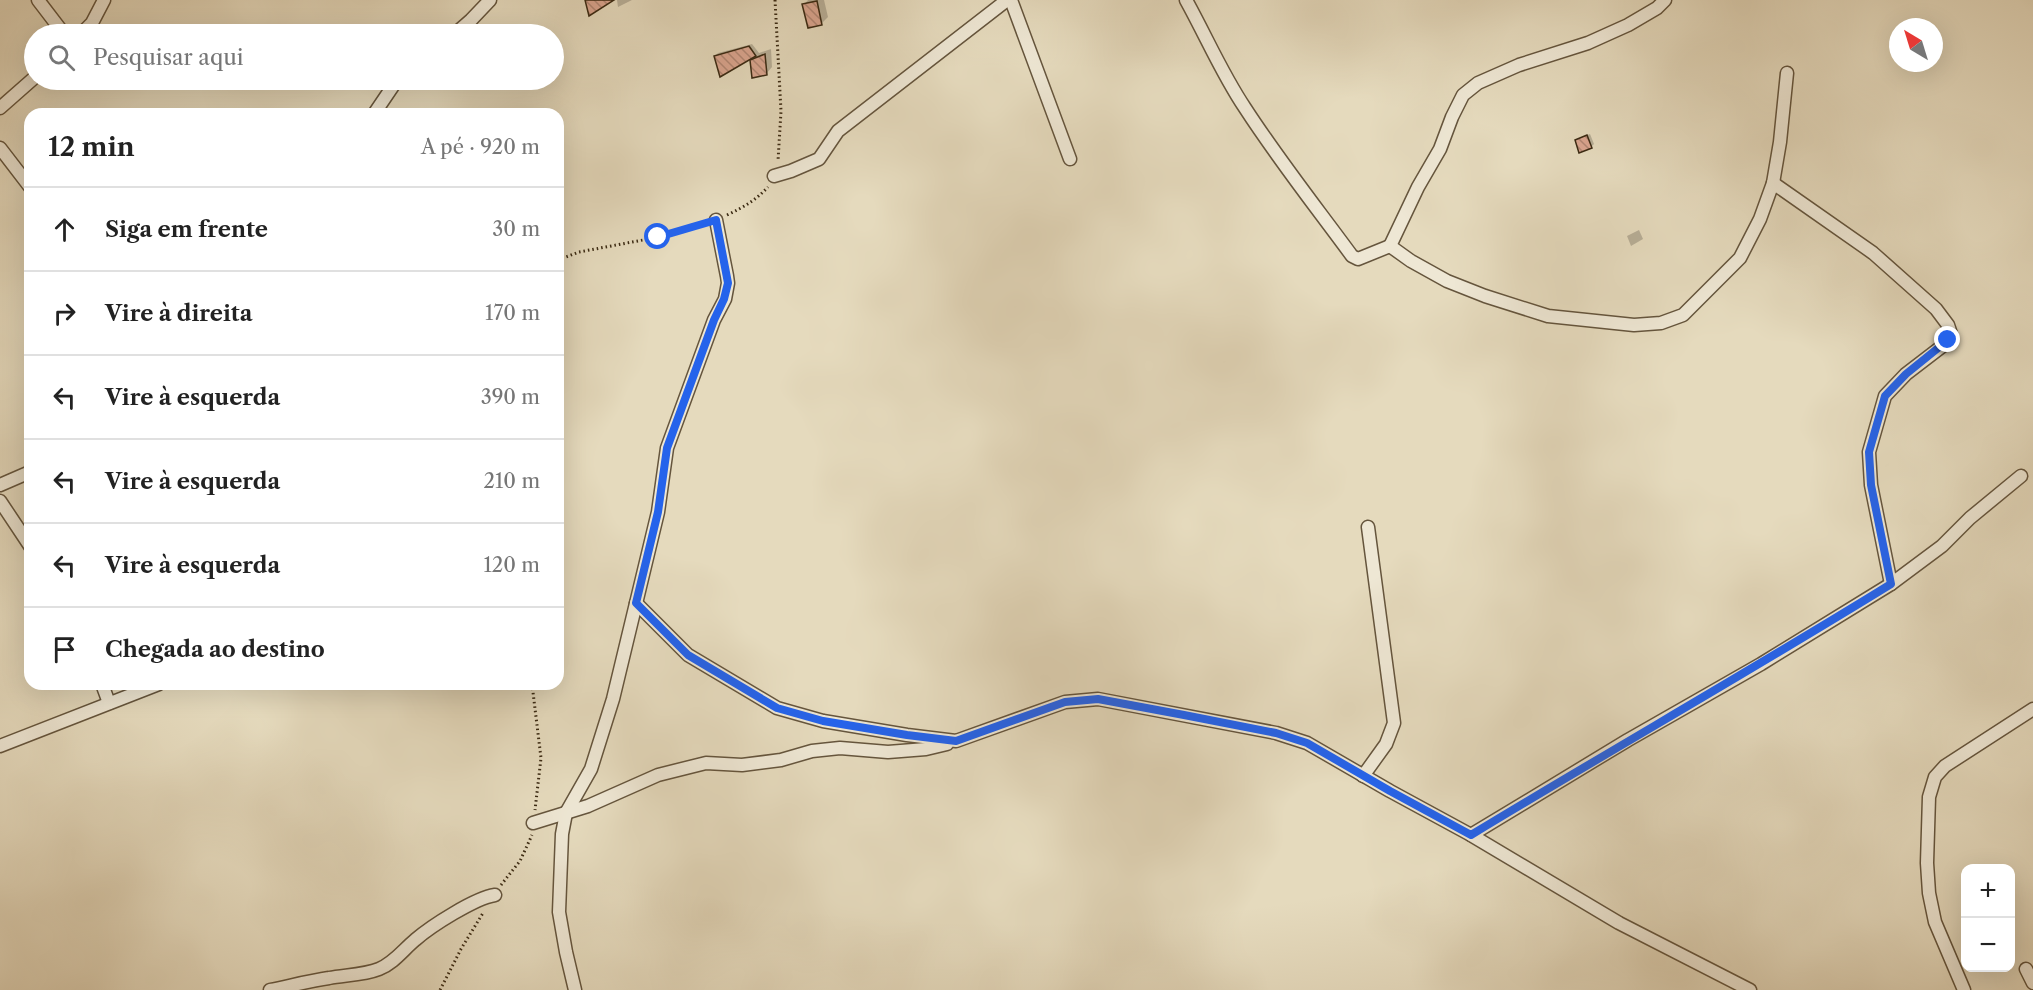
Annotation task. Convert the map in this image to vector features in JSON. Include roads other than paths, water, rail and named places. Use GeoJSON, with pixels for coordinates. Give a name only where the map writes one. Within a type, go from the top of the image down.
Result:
{"type":"FeatureCollection","features":[{"type":"Feature","properties":{"kind":"street"},"geometry":{"type":"LineString","coordinates":[[38,0],[56,24]]}},
{"type":"Feature","properties":{"kind":"street"},"geometry":{"type":"LineString","coordinates":[[91,24],[104,0]]}},
{"type":"Feature","properties":{"kind":"street"},"geometry":{"type":"LineString","coordinates":[[467,24],[490,0]]}},
{"type":"Feature","properties":{"kind":"street"},"geometry":{"type":"LineString","coordinates":[[774,176],[819,159],[838,131],[1009,0],[1070,159]]}},
{"type":"Feature","properties":{"kind":"street"},"geometry":{"type":"LineString","coordinates":[[1186,0],[1227,80],[1245,109],[1352,256],[1358,260],[1390,246],[1418,187],[1440,149],[1463,95],[1478,83],[1520,65],[1588,43],[1608,34],[1657,8],[1665,0]]}},
{"type":"Feature","properties":{"kind":"street"},"geometry":{"type":"LineString","coordinates":[[1390,246],[1411,261],[1448,281],[1485,296],[1548,316],[1634,325],[1661,323],[1683,315],[1740,258],[1760,219],[1773,183],[1787,74]]}},
{"type":"Feature","properties":{"kind":"street"},"geometry":{"type":"LineString","coordinates":[[0,108],[24,87]]}},
{"type":"Feature","properties":{"kind":"street"},"geometry":{"type":"LineString","coordinates":[[378,108],[391,90]]}},
{"type":"Feature","properties":{"kind":"street"},"geometry":{"type":"LineString","coordinates":[[0,148],[24,179]]}},
{"type":"Feature","properties":{"kind":"street"},"geometry":{"type":"LineString","coordinates":[[1773,183],[1873,253],[1936,309],[1948,325],[1951,334],[1948,340],[1906,374],[1885,396],[1869,452],[1871,485],[1891,584]]}},
{"type":"Feature","properties":{"kind":"street"},"geometry":{"type":"LineString","coordinates":[[575,990],[559,912],[562,834],[566,813],[591,769],[613,699],[658,512],[667,448],[714,320],[724,299],[728,283],[716,220]]}},
{"type":"Feature","properties":{"kind":"street"},"geometry":{"type":"LineString","coordinates":[[0,485],[24,475]]}},
{"type":"Feature","properties":{"kind":"street"},"geometry":{"type":"LineString","coordinates":[[1471,835],[1628,740],[1761,664],[1891,584],[1942,546],[1970,518],[2021,476]]}},
{"type":"Feature","properties":{"kind":"street"},"geometry":{"type":"LineString","coordinates":[[0,501],[24,537]]}},
{"type":"Feature","properties":{"kind":"street"},"geometry":{"type":"LineString","coordinates":[[1363,776],[1386,744],[1394,723],[1368,527]]}},
{"type":"Feature","properties":{"kind":"street"},"geometry":{"type":"LineString","coordinates":[[636,603],[688,655],[777,708],[823,721],[956,741]]}},
{"type":"Feature","properties":{"kind":"street"},"geometry":{"type":"LineString","coordinates":[[104,690],[109,703]]}},
{"type":"Feature","properties":{"kind":"street"},"geometry":{"type":"LineString","coordinates":[[0,746],[143,690]]}},
{"type":"Feature","properties":{"kind":"street"},"geometry":{"type":"LineString","coordinates":[[533,824],[588,806],[658,774],[706,763],[742,765],[781,760],[812,751],[840,748],[888,752],[926,749],[956,741],[1065,702],[1098,699],[1276,733],[1307,743],[1471,835],[1619,923],[1750,990]]}},
{"type":"Feature","properties":{"kind":"street"},"geometry":{"type":"LineString","coordinates":[[1964,990],[1935,922],[1929,893],[1927,863],[1929,797],[1935,777],[1945,766],[2033,708]]}},
{"type":"Feature","properties":{"kind":"street"},"geometry":{"type":"LineString","coordinates":[[270,990],[322,979],[367,973],[381,968],[417,938],[454,913],[485,896],[495,895]]}},
{"type":"Feature","properties":{"kind":"street"},"geometry":{"type":"LineString","coordinates":[[2026,969],[2033,983]]}}]}
